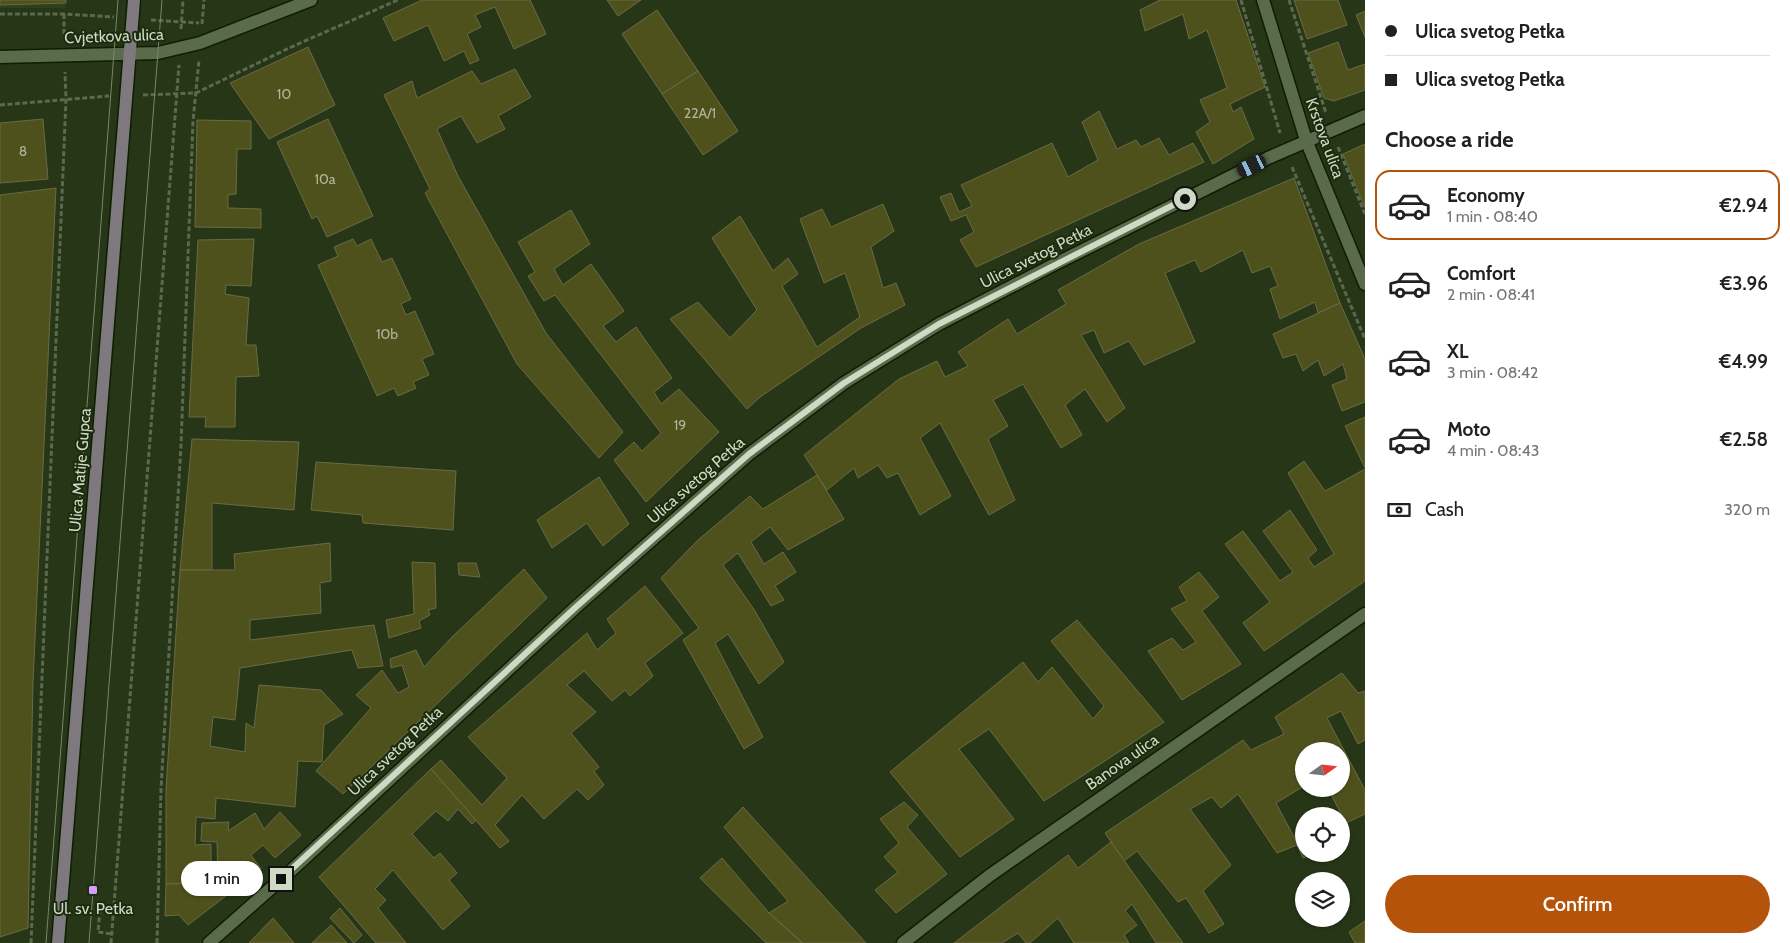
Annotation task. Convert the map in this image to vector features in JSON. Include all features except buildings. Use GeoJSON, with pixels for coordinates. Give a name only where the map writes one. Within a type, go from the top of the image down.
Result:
{"type":"FeatureCollection","features":[{"type":"Feature","properties":{"kind":"main road","name":"Ulica Matije Gupca"},"geometry":{"type":"LineString","coordinates":[[58,943],[134,0]]}},
{"type":"Feature","properties":{"kind":"street","name":"Cvjetkova ulica"},"geometry":{"type":"LineString","coordinates":[[0,57],[64,54],[130,55],[181,49],[311,0]]}},
{"type":"Feature","properties":{"kind":"street","name":"Krstova ulica"},"geometry":{"type":"LineString","coordinates":[[1263,0],[1306,140],[1365,284]]}},
{"type":"Feature","properties":{"kind":"street","name":"Ulica svetog Petka"},"geometry":{"type":"LineString","coordinates":[[209,943],[295,867],[576,607],[749,454],[844,383],[939,324],[1306,140],[1365,116]]}},
{"type":"Feature","properties":{"kind":"street","name":"Banova ulica"},"geometry":{"type":"LineString","coordinates":[[903,943],[989,876],[1365,614]]}},
{"type":"Feature","properties":{"kind":"path"},"geometry":{"type":"LineString","coordinates":[[111,943],[175,94],[181,49],[183,0]]}},
{"type":"Feature","properties":{"kind":"path"},"geometry":{"type":"LineString","coordinates":[[157,943],[161,789],[181,445],[196,93],[204,0]]}},
{"type":"Feature","properties":{"kind":"path"},"geometry":{"type":"LineString","coordinates":[[0,105],[196,93],[294,45],[398,0]]}},
{"type":"Feature","properties":{"kind":"path"},"geometry":{"type":"LineString","coordinates":[[1289,0],[1331,129],[1365,214]]}},
{"type":"Feature","properties":{"kind":"path"},"geometry":{"type":"LineString","coordinates":[[0,14],[64,14],[202,23]]}},
{"type":"Feature","properties":{"kind":"path"},"geometry":{"type":"LineString","coordinates":[[31,943],[66,100],[64,14]]}},
{"type":"Feature","properties":{"kind":"path"},"geometry":{"type":"LineString","coordinates":[[100,910],[98,932],[112,934]]}},
{"type":"Feature","properties":{"kind":"shaded area"},"geometry":{"type":"Polygon","coordinates":[[[0,0],[66,0],[65,8],[0,8],[0,0]]]}},
{"type":"Feature","properties":{"kind":"tram line"},"geometry":{"type":"LineString","coordinates":[[46,943],[118,0]]}},
{"type":"Feature","properties":{"kind":"tram line"},"geometry":{"type":"LineString","coordinates":[[89,943],[162,0]]}},
{"type":"Feature","properties":{"kind":"place","name":"Ul. sv. Petka"},"geometry":{"type":"Point","coordinates":[93,890]}},
{"type":"Feature","properties":{"kind":"route"},"geometry":{"type":"LineString","coordinates":[[281,879],[576,607],[749,454],[844,383],[939,324],[1185,199]]}}]}
